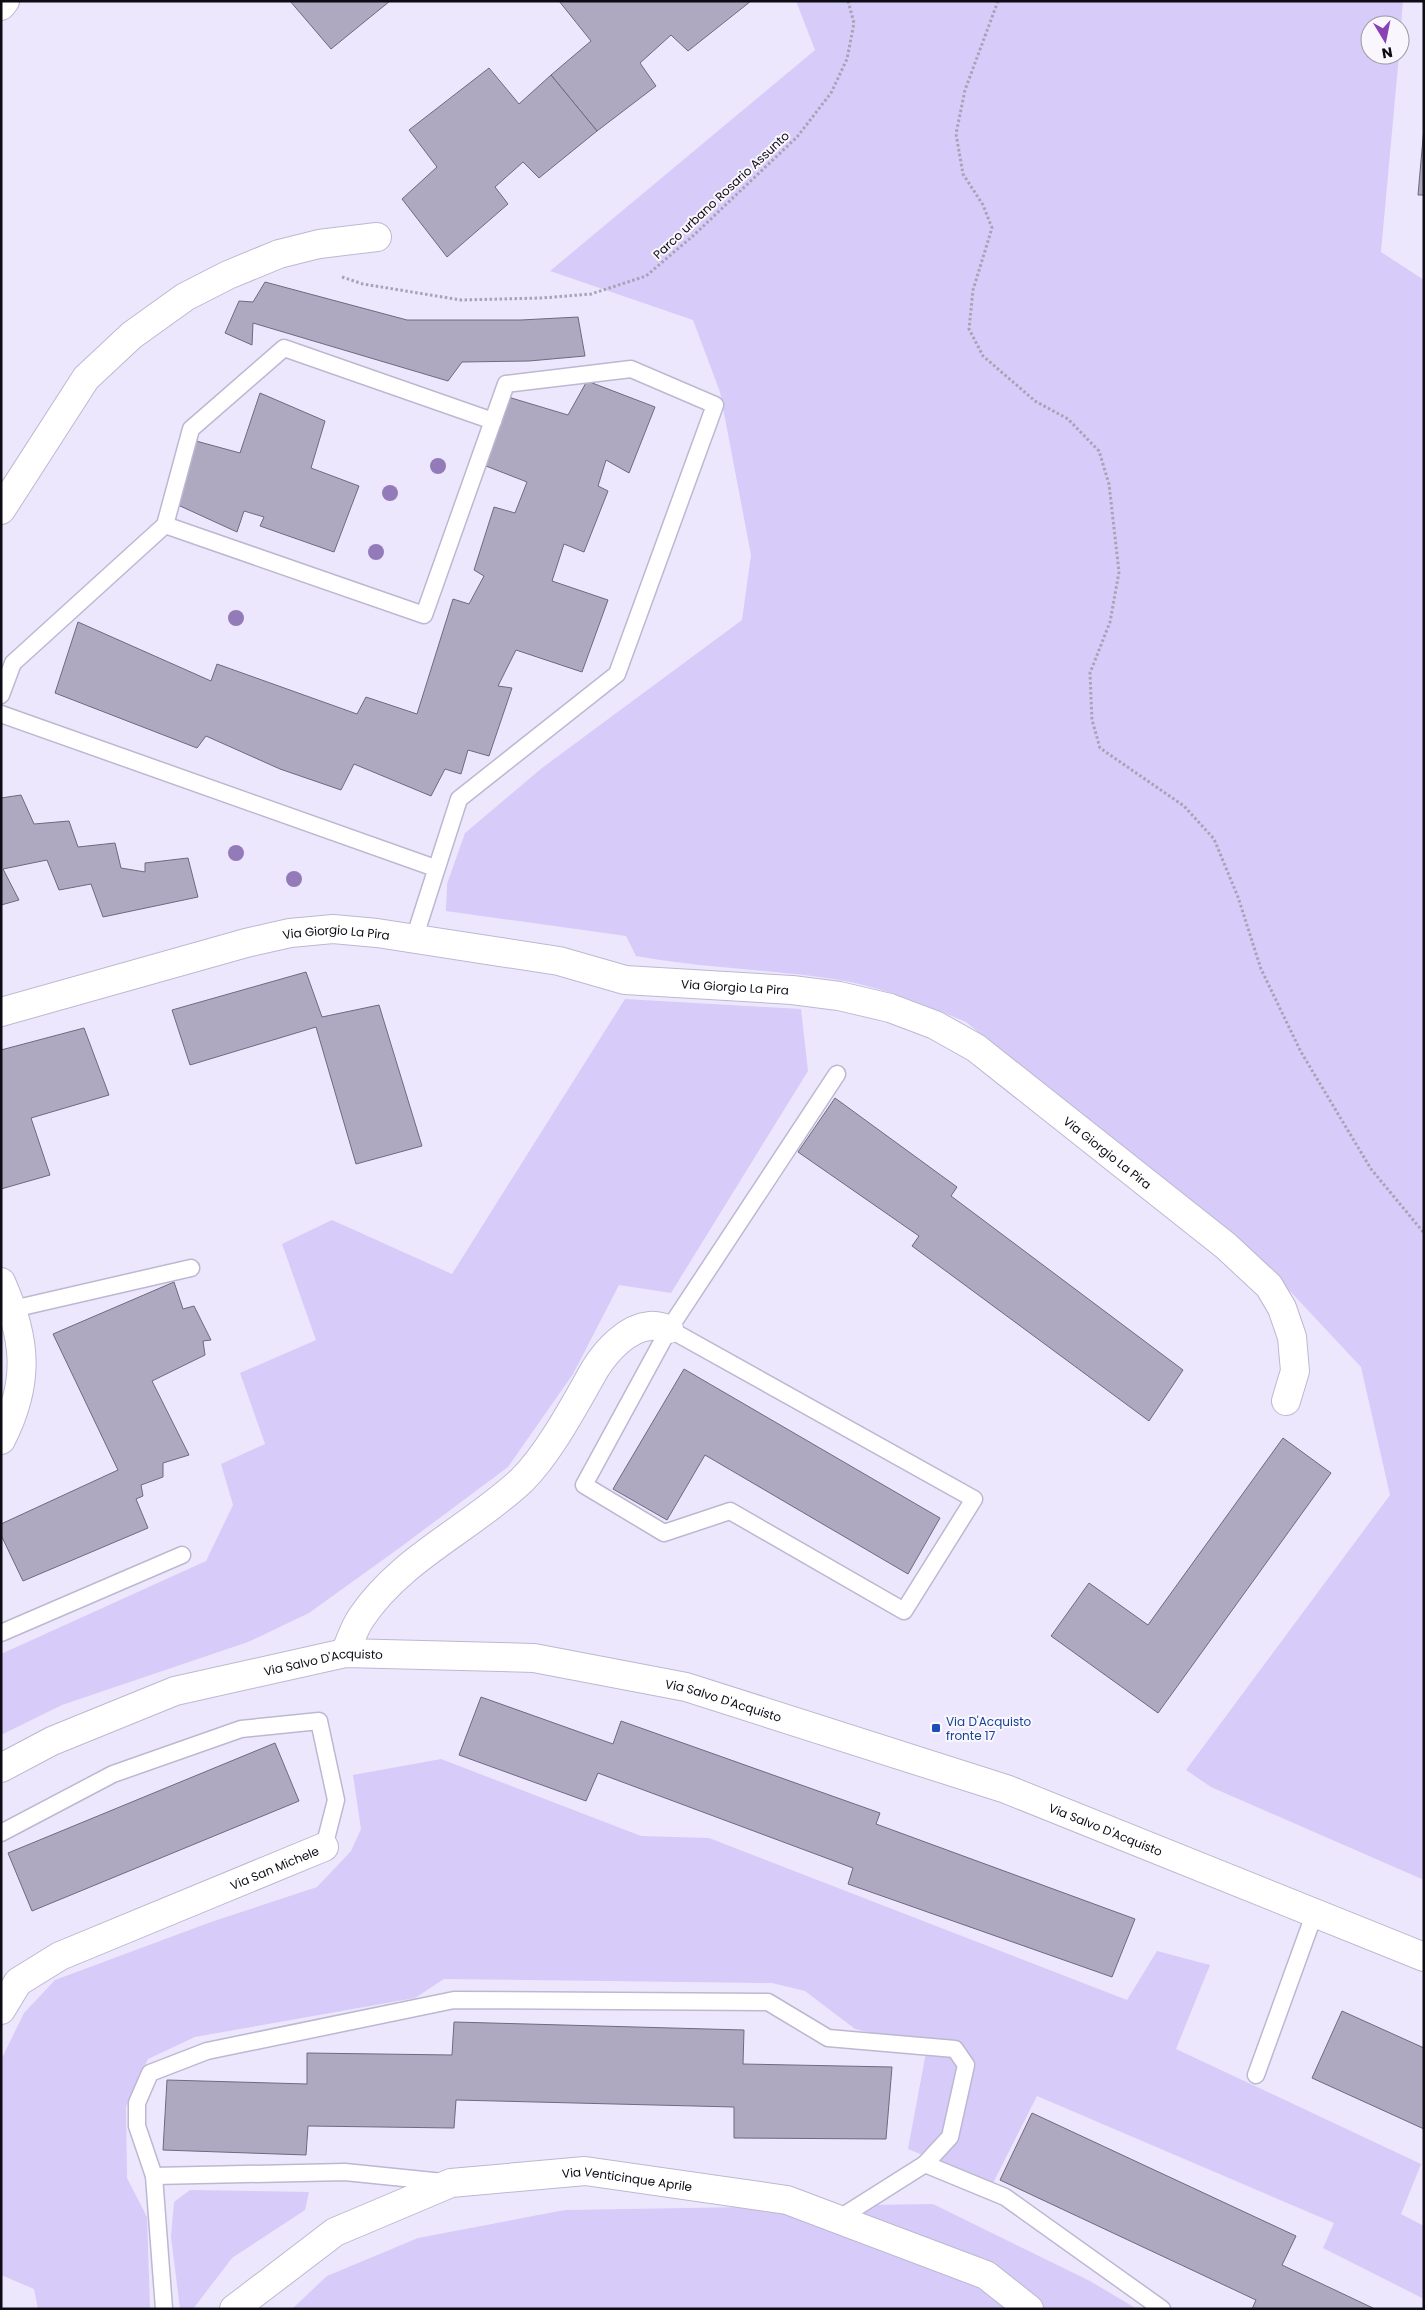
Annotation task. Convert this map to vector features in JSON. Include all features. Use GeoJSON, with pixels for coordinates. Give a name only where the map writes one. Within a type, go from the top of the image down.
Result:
{"type":"FeatureCollection","features":[{"type":"Feature","properties":{"kind":"street"},"geometry":{"type":"LineString","coordinates":[[1,6],[5,1]]}},
{"type":"Feature","properties":{"kind":"street"},"geometry":{"type":"LineString","coordinates":[[1,510],[86,378],[132,335],[185,298],[228,275],[279,254],[319,244],[377,236]]}},
{"type":"Feature","properties":{"kind":"street","name":"Via Giorgio La Pira"},"geometry":{"type":"LineString","coordinates":[[1,1012],[290,933],[333,929],[414,938],[559,961],[625,980],[792,990],[839,996],[890,1008],[936,1025],[976,1048],[1226,1246],[1268,1286],[1282,1308],[1292,1337],[1295,1370],[1286,1400]]}},
{"type":"Feature","properties":{"kind":"street"},"geometry":{"type":"LineString","coordinates":[[1,1282],[13,1309],[23,1366],[14,1415],[1,1440]]}},
{"type":"Feature","properties":{"kind":"street"},"geometry":{"type":"LineString","coordinates":[[345,1653],[360,1619],[383,1589],[412,1563],[522,1479],[560,1430],[600,1361],[618,1341],[636,1329],[652,1325],[669,1329]]}},
{"type":"Feature","properties":{"kind":"street","name":"Via Salvo D'Acquisto"},"geometry":{"type":"LineString","coordinates":[[1,1768],[52,1741],[175,1691],[345,1653],[534,1658],[686,1687],[1006,1789],[1424,1957]]}},
{"type":"Feature","properties":{"kind":"street","name":"Via San Michele"},"geometry":{"type":"LineString","coordinates":[[1,2010],[18,1982],[60,1956],[324,1847]]}},
{"type":"Feature","properties":{"kind":"street","name":"Via Venticinque Aprile"},"geometry":{"type":"LineString","coordinates":[[234,2309],[335,2232],[451,2183],[585,2171],[787,2200],[986,2275],[1029,2309]]}},
{"type":"Feature","properties":{"kind":"lane"},"geometry":{"type":"LineString","coordinates":[[1,695],[13,663],[165,525],[191,429],[284,348],[493,421]]}},
{"type":"Feature","properties":{"kind":"lane"},"geometry":{"type":"LineString","coordinates":[[165,525],[424,616],[506,384],[631,368],[715,405],[618,674],[459,799],[435,868],[414,938]]}},
{"type":"Feature","properties":{"kind":"lane"},"geometry":{"type":"LineString","coordinates":[[1,714],[435,868]]}},
{"type":"Feature","properties":{"kind":"lane"},"geometry":{"type":"LineString","coordinates":[[669,1329],[974,1499],[904,1611],[730,1511],[664,1533],[584,1485],[669,1329],[837,1074]]}},
{"type":"Feature","properties":{"kind":"lane"},"geometry":{"type":"LineString","coordinates":[[13,1309],[192,1268]]}},
{"type":"Feature","properties":{"kind":"lane"},"geometry":{"type":"LineString","coordinates":[[1,1633],[182,1554]]}},
{"type":"Feature","properties":{"kind":"lane","name":"Via San Michele"},"geometry":{"type":"LineString","coordinates":[[1,1833],[113,1774],[240,1729],[319,1721],[336,1800],[324,1847]]}},
{"type":"Feature","properties":{"kind":"lane"},"geometry":{"type":"LineString","coordinates":[[1256,2075],[1315,1912]]}},
{"type":"Feature","properties":{"kind":"lane"},"geometry":{"type":"LineString","coordinates":[[164,2309],[154,2176],[137,2126],[137,2103],[150,2073],[207,2051],[454,2000],[768,2002],[828,2038],[955,2049],[966,2065],[950,2137],[925,2164],[838,2219]]}},
{"type":"Feature","properties":{"kind":"lane"},"geometry":{"type":"LineString","coordinates":[[925,2164],[1005,2197],[1162,2309]]}},
{"type":"Feature","properties":{"kind":"lane"},"geometry":{"type":"LineString","coordinates":[[154,2176],[345,2172],[451,2183]]}},
{"type":"Feature","properties":{"kind":"path","name":"Parco urbano Rosario Assunto"},"geometry":{"type":"LineString","coordinates":[[335,274],[363,284],[461,300],[542,298],[591,294],[646,276],[694,236],[796,137],[831,93],[848,59],[854,23],[848,1]]}},
{"type":"Feature","properties":{"kind":"path"},"geometry":{"type":"LineString","coordinates":[[998,1],[965,90],[956,134],[963,174],[983,205],[992,228],[973,290],[969,329],[983,356],[1035,401],[1068,419],[1099,451],[1109,484],[1119,572],[1110,622],[1090,673],[1092,720],[1100,748],[1184,806],[1214,839],[1238,897],[1261,969],[1301,1052],[1371,1169],[1424,1234]]}},
{"type":"Feature","properties":{"kind":"shaded area"},"geometry":{"type":"Polygon","coordinates":[[[796,1],[1403,1],[1402,15],[1360,15],[1360,65],[1398,65],[1381,252],[1424,280],[1424,1880],[1211,1787],[1186,1770],[1390,1495],[1361,1367],[1288,1289],[966,1022],[901,996],[850,982],[636,956],[626,936],[446,911],[447,884],[465,833],[542,768],[742,620],[751,555],[720,392],[693,320],[550,271],[815,50],[796,1]]]}},
{"type":"Feature","properties":{"kind":"shaded area"},"geometry":{"type":"Polygon","coordinates":[[[625,999],[801,1009],[808,1071],[671,1293],[619,1285],[573,1374],[508,1467],[309,1613],[248,1642],[62,1705],[1,1735],[1,1654],[206,1561],[233,1505],[221,1464],[265,1444],[240,1373],[316,1340],[282,1244],[332,1220],[452,1274],[625,999]]]}},
{"type":"Feature","properties":{"kind":"shaded area"},"geometry":{"type":"Polygon","coordinates":[[[441,1759],[641,1836],[709,1838],[1127,2000],[1157,1951],[1210,1965],[1176,2049],[1421,2164],[1401,2214],[1424,2226],[1424,2299],[1323,2248],[1334,2223],[1037,2096],[993,2183],[908,2149],[927,2047],[855,2029],[805,1991],[772,1983],[444,1979],[415,1998],[195,2037],[148,2059],[126,2107],[127,2178],[147,2217],[150,2309],[38,2309],[34,2289],[1,2275],[1,2060],[24,2013],[55,1980],[211,1922],[317,1887],[351,1851],[361,1829],[353,1775],[441,1759]]]}},
{"type":"Feature","properties":{"kind":"shaded area"},"geometry":{"type":"Polygon","coordinates":[[[190,2190],[309,2192],[305,2210],[232,2258],[193,2309],[180,2309],[171,2237],[174,2202],[190,2190]]]}},
{"type":"Feature","properties":{"kind":"shaded area"},"geometry":{"type":"Polygon","coordinates":[[[933,2204],[1090,2281],[1137,2309],[292,2309],[327,2276],[418,2238],[565,2210],[933,2204]]]}},
{"type":"Feature","properties":{"kind":"building"},"geometry":{"type":"Polygon","coordinates":[[[290,1],[390,1],[331,49],[290,1]]]}},
{"type":"Feature","properties":{"kind":"building"},"geometry":{"type":"Polygon","coordinates":[[[559,1],[751,1],[688,51],[671,35],[640,63],[656,86],[597,131],[551,75],[591,41],[559,1]]]}},
{"type":"Feature","properties":{"kind":"building"},"geometry":{"type":"Polygon","coordinates":[[[489,68],[519,104],[551,75],[597,131],[539,178],[523,162],[495,187],[508,204],[447,257],[402,199],[437,167],[409,130],[489,68]]]}},
{"type":"Feature","properties":{"kind":"building"},"geometry":{"type":"Polygon","coordinates":[[[1424,127],[1424,195],[1418,195],[1424,127]]]}},
{"type":"Feature","properties":{"kind":"building"},"geometry":{"type":"Polygon","coordinates":[[[265,282],[407,320],[521,320],[578,317],[585,356],[529,361],[462,362],[448,381],[253,323],[252,345],[225,333],[239,301],[253,302],[265,282]]]}},
{"type":"Feature","properties":{"kind":"building"},"geometry":{"type":"Polygon","coordinates":[[[587,381],[655,407],[629,473],[606,460],[598,486],[608,491],[584,552],[564,544],[552,581],[608,600],[582,672],[516,650],[498,686],[512,688],[489,756],[468,750],[461,774],[445,769],[431,796],[354,764],[341,790],[280,769],[206,736],[197,748],[55,693],[78,622],[211,681],[217,664],[357,714],[366,697],[417,714],[453,599],[469,604],[484,576],[474,570],[494,507],[515,513],[527,482],[486,466],[508,397],[568,415],[587,381]]]}},
{"type":"Feature","properties":{"kind":"building"},"geometry":{"type":"Polygon","coordinates":[[[260,393],[325,421],[311,468],[359,486],[334,552],[260,526],[264,517],[244,511],[237,532],[178,505],[196,441],[240,453],[260,393]]]}},
{"type":"Feature","properties":{"kind":"building"},"geometry":{"type":"Polygon","coordinates":[[[21,795],[34,824],[69,821],[78,847],[115,843],[121,868],[145,872],[145,863],[188,858],[198,897],[103,917],[91,884],[59,890],[47,860],[3,869],[19,900],[1,905],[1,798],[21,795]]]}},
{"type":"Feature","properties":{"kind":"building"},"geometry":{"type":"Polygon","coordinates":[[[306,972],[322,1017],[379,1005],[422,1146],[356,1164],[316,1027],[190,1065],[172,1010],[306,972]]]}},
{"type":"Feature","properties":{"kind":"building"},"geometry":{"type":"Polygon","coordinates":[[[84,1028],[109,1095],[31,1118],[50,1175],[1,1189],[1,1050],[84,1028]]]}},
{"type":"Feature","properties":{"kind":"building"},"geometry":{"type":"Polygon","coordinates":[[[835,1098],[957,1187],[951,1196],[1183,1370],[1149,1421],[912,1246],[919,1236],[798,1152],[835,1098]]]}},
{"type":"Feature","properties":{"kind":"building"},"geometry":{"type":"Polygon","coordinates":[[[174,1282],[183,1309],[194,1306],[211,1340],[203,1341],[205,1355],[152,1381],[189,1455],[163,1463],[163,1477],[141,1485],[143,1496],[136,1499],[148,1528],[23,1581],[1,1535],[1,1524],[118,1470],[53,1334],[174,1282]]]}},
{"type":"Feature","properties":{"kind":"building"},"geometry":{"type":"Polygon","coordinates":[[[684,1369],[940,1518],[908,1574],[705,1455],[667,1520],[613,1489],[684,1369]]]}},
{"type":"Feature","properties":{"kind":"building"},"geometry":{"type":"Polygon","coordinates":[[[1283,1438],[1331,1473],[1158,1713],[1051,1636],[1089,1583],[1148,1625],[1283,1438]]]}},
{"type":"Feature","properties":{"kind":"building"},"geometry":{"type":"Polygon","coordinates":[[[481,1697],[613,1744],[621,1721],[880,1813],[876,1824],[1135,1919],[1112,1977],[848,1884],[853,1868],[598,1773],[586,1801],[459,1755],[481,1697]]]}},
{"type":"Feature","properties":{"kind":"building"},"geometry":{"type":"Polygon","coordinates":[[[275,1743],[299,1801],[32,1911],[8,1853],[275,1743]]]}},
{"type":"Feature","properties":{"kind":"building"},"geometry":{"type":"Polygon","coordinates":[[[1342,2011],[1424,2048],[1424,2129],[1312,2078],[1342,2011]]]}},
{"type":"Feature","properties":{"kind":"building"},"geometry":{"type":"Polygon","coordinates":[[[454,2022],[744,2030],[743,2064],[892,2067],[886,2139],[734,2138],[734,2107],[456,2100],[454,2128],[308,2126],[306,2155],[163,2150],[167,2080],[307,2084],[307,2053],[452,2055],[454,2022]]]}},
{"type":"Feature","properties":{"kind":"building"},"geometry":{"type":"Polygon","coordinates":[[[1032,2113],[1296,2236],[1282,2265],[1375,2309],[1252,2309],[1256,2300],[1000,2180],[1032,2113]]]}},
{"type":"Feature","properties":{"kind":"place","name":"Via D'Acquisto fronte 17"},"geometry":{"type":"Point","coordinates":[936,1728]}}]}
